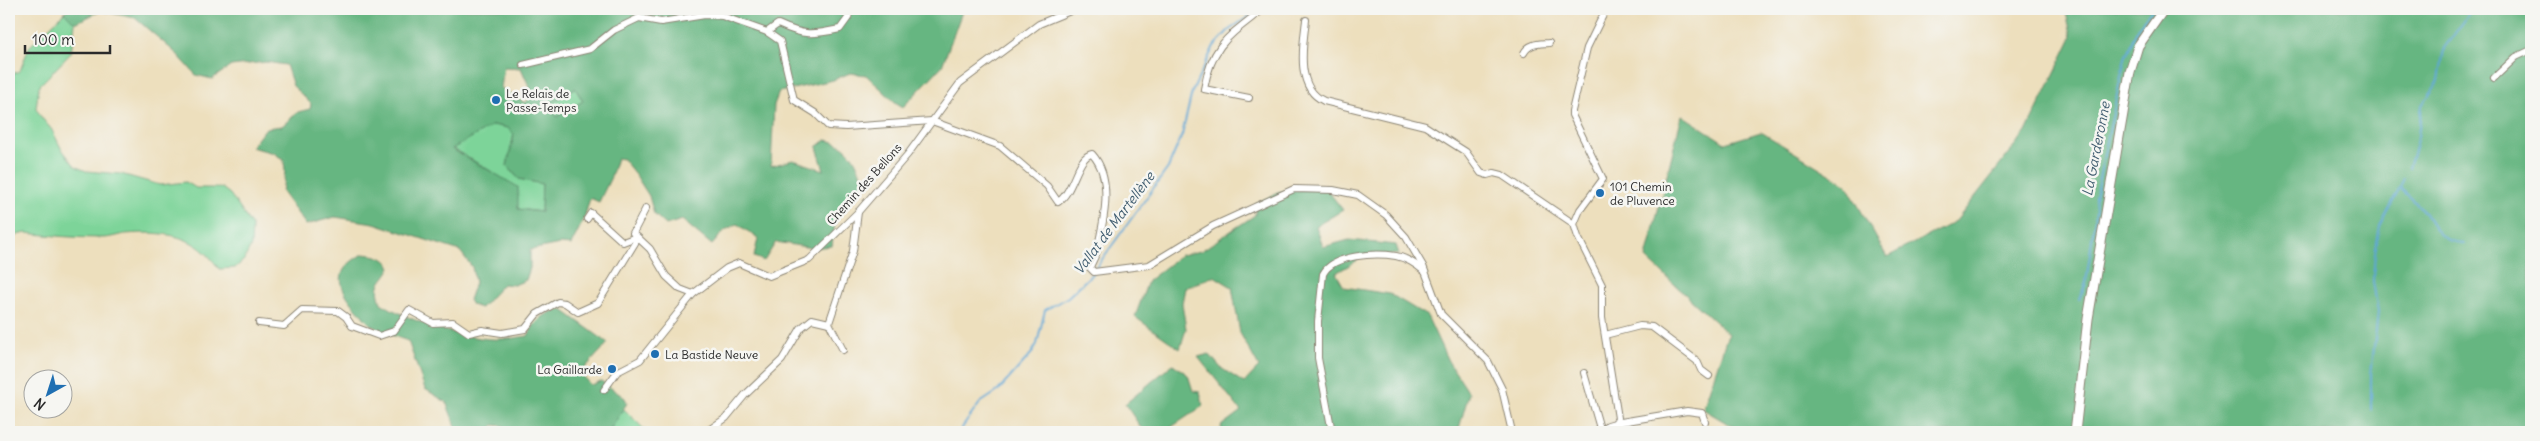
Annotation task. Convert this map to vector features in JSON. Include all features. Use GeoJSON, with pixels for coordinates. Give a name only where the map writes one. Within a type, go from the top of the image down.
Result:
{"type":"FeatureCollection","features":[{"type":"Feature","properties":{"kind":"main road"},"geometry":{"type":"LineString","coordinates":[[2075,432],[2091,304],[2128,87],[2138,46],[2164,9]]}},
{"type":"Feature","properties":{"kind":"street"},"geometry":{"type":"LineString","coordinates":[[767,32],[778,24],[803,34],[840,29],[848,18],[850,9]]}},
{"type":"Feature","properties":{"kind":"street","name":"Chemin des Bellons"},"geometry":{"type":"LineString","coordinates":[[604,390],[617,372],[640,360],[693,294],[731,265],[745,264],[769,276],[802,264],[858,212],[932,121],[960,83],[1040,24],[1075,9]]}},
{"type":"Feature","properties":{"kind":"street"},"geometry":{"type":"LineString","coordinates":[[1249,98],[1204,90],[1213,56],[1220,45],[1262,9]]}},
{"type":"Feature","properties":{"kind":"street"},"geometry":{"type":"LineString","coordinates":[[1574,224],[1580,210],[1603,179],[1572,115],[1572,111],[1588,48],[1606,9]]}},
{"type":"Feature","properties":{"kind":"street"},"geometry":{"type":"LineString","coordinates":[[523,65],[590,49],[614,30],[639,18],[662,22],[705,15],[722,16],[767,32],[780,41],[794,100],[815,113],[828,126],[846,127],[932,121],[1000,146],[1047,186],[1056,202],[1064,198],[1068,193],[1083,159],[1086,155],[1092,154],[1102,174],[1106,194],[1097,251],[1090,265],[1094,272],[1149,265],[1213,226],[1278,196],[1303,188],[1333,190],[1358,195],[1386,215],[1406,237],[1426,273],[1441,314],[1488,361],[1496,373],[1512,432]]}},
{"type":"Feature","properties":{"kind":"street"},"geometry":{"type":"LineString","coordinates":[[1306,20],[1302,52],[1308,88],[1314,96],[1324,101],[1425,126],[1466,152],[1481,173],[1502,175],[1574,224],[1578,237],[1602,285],[1604,335],[1618,418],[1615,423]]}},
{"type":"Feature","properties":{"kind":"street"},"geometry":{"type":"LineString","coordinates":[[1524,53],[1526,48],[1533,44],[1549,43]]}},
{"type":"Feature","properties":{"kind":"street"},"geometry":{"type":"LineString","coordinates":[[2494,78],[2516,58],[2531,50]]}},
{"type":"Feature","properties":{"kind":"street"},"geometry":{"type":"LineString","coordinates":[[646,208],[633,233],[650,249],[666,276],[680,289],[693,294]]}},
{"type":"Feature","properties":{"kind":"street"},"geometry":{"type":"LineString","coordinates":[[828,323],[853,251],[858,212]]}},
{"type":"Feature","properties":{"kind":"street"},"geometry":{"type":"LineString","coordinates":[[587,219],[591,213],[623,242],[637,238]]}},
{"type":"Feature","properties":{"kind":"street"},"geometry":{"type":"LineString","coordinates":[[259,324],[284,326],[302,310],[338,311],[346,317],[352,326],[379,336],[397,328],[409,310],[433,323],[453,322],[469,333],[482,330],[502,333],[525,329],[537,314],[558,302],[565,303],[578,312],[598,303],[637,238]]}},
{"type":"Feature","properties":{"kind":"street"},"geometry":{"type":"LineString","coordinates":[[1332,432],[1318,358],[1318,321],[1322,274],[1326,267],[1348,258],[1385,255],[1410,261],[1426,273]]}},
{"type":"Feature","properties":{"kind":"street"},"geometry":{"type":"LineString","coordinates":[[706,432],[726,418],[745,395],[782,360],[805,324],[812,319],[828,323],[843,350]]}},
{"type":"Feature","properties":{"kind":"street"},"geometry":{"type":"LineString","coordinates":[[1604,335],[1640,326],[1652,327],[1697,361],[1701,370],[1709,376]]}},
{"type":"Feature","properties":{"kind":"street"},"geometry":{"type":"LineString","coordinates":[[1584,373],[1601,432],[1608,425],[1615,423],[1687,411],[1702,413],[1705,422]]}},
{"type":"Feature","properties":{"kind":"green space"},"geometry":{"type":"Polygon","coordinates":[[[68,9],[963,9],[942,66],[903,107],[866,75],[850,73],[833,80],[779,92],[774,105],[771,166],[793,160],[824,170],[817,147],[826,140],[835,142],[847,150],[856,162],[865,184],[836,215],[832,246],[812,248],[776,242],[764,261],[754,257],[758,238],[737,224],[725,230],[712,245],[682,220],[666,225],[654,214],[649,196],[635,174],[623,159],[617,158],[611,177],[599,202],[590,198],[584,219],[571,245],[560,244],[530,250],[530,268],[526,280],[514,285],[503,284],[481,308],[472,305],[469,300],[475,283],[472,267],[460,251],[374,223],[335,217],[306,225],[282,192],[285,172],[284,160],[274,153],[251,147],[266,128],[282,126],[298,112],[310,109],[311,104],[293,86],[286,65],[266,62],[231,66],[212,79],[196,75],[177,54],[135,18],[101,11],[75,23],[64,12],[68,9]],[[504,67],[501,88],[525,103],[533,95],[521,68],[504,67]],[[575,88],[549,105],[557,117],[583,101],[575,88]],[[493,125],[452,149],[518,187],[518,209],[541,212],[542,184],[519,179],[507,166],[514,134],[508,128],[493,125]]]}},
{"type":"Feature","properties":{"kind":"green space"},"geometry":{"type":"Polygon","coordinates":[[[2065,9],[2531,9],[2531,432],[1742,432],[1703,409],[1728,334],[1646,258],[1682,115],[1725,143],[1761,132],[1846,184],[1887,257],[1956,221],[2026,132],[2072,37],[2065,9]]]}},
{"type":"Feature","properties":{"kind":"green space"},"geometry":{"type":"Polygon","coordinates":[[[65,12],[75,23],[71,53],[39,86],[36,108],[52,130],[61,148],[75,166],[86,171],[121,174],[160,185],[186,182],[196,188],[222,188],[230,194],[252,226],[251,246],[244,260],[235,268],[219,269],[210,257],[190,242],[178,237],[153,233],[94,238],[26,233],[17,235],[9,244],[9,75],[20,71],[29,47],[65,12]]]}},
{"type":"Feature","properties":{"kind":"green space"},"geometry":{"type":"Polygon","coordinates":[[[575,88],[583,101],[557,117],[549,104],[575,88]]]}},
{"type":"Feature","properties":{"kind":"green space"},"geometry":{"type":"Polygon","coordinates":[[[493,125],[508,128],[514,134],[507,166],[519,179],[542,184],[541,212],[518,209],[494,173],[452,148],[493,125]]]}},
{"type":"Feature","properties":{"kind":"green space"},"geometry":{"type":"Polygon","coordinates":[[[1325,187],[1343,210],[1316,226],[1323,247],[1349,240],[1396,245],[1399,254],[1354,257],[1358,260],[1336,273],[1344,287],[1390,294],[1427,316],[1448,361],[1469,393],[1458,432],[1222,432],[1221,426],[1241,411],[1198,357],[1209,354],[1221,368],[1244,383],[1259,367],[1240,333],[1232,287],[1214,276],[1185,288],[1182,303],[1186,329],[1180,349],[1135,317],[1148,281],[1181,255],[1201,251],[1255,215],[1256,203],[1280,192],[1325,187]]]}},
{"type":"Feature","properties":{"kind":"green space"},"geometry":{"type":"Polygon","coordinates":[[[363,254],[382,258],[391,267],[379,287],[381,303],[423,323],[472,337],[508,339],[528,336],[541,318],[550,312],[561,309],[608,343],[585,368],[584,378],[591,385],[601,381],[625,398],[627,403],[609,432],[507,432],[504,426],[494,425],[487,432],[461,432],[456,427],[446,402],[425,389],[408,341],[371,324],[345,293],[341,279],[343,272],[353,260],[363,254]]]}},
{"type":"Feature","properties":{"kind":"green space"},"geometry":{"type":"Polygon","coordinates":[[[1173,364],[1188,375],[1193,391],[1200,392],[1203,406],[1164,432],[1144,432],[1125,404],[1173,364]]]}},
{"type":"Feature","properties":{"kind":"green space"},"geometry":{"type":"Polygon","coordinates":[[[623,408],[647,432],[609,432],[623,408]]]}},
{"type":"Feature","properties":{"kind":"waterway","name":"La Garderonne"},"geometry":{"type":"LineString","coordinates":[[2079,300],[2086,283],[2096,211],[2095,197],[2125,58],[2138,27],[2153,9]]}},
{"type":"Feature","properties":{"kind":"waterway"},"geometry":{"type":"LineString","coordinates":[[2409,168],[2418,136],[2422,105],[2439,81],[2444,48],[2473,9]]}},
{"type":"Feature","properties":{"kind":"waterway","name":"Vallat de Martellène"},"geometry":{"type":"LineString","coordinates":[[1095,269],[1168,168],[1182,135],[1192,92],[1214,46],[1229,30],[1258,10]]}},
{"type":"Feature","properties":{"kind":"waterway"},"geometry":{"type":"LineString","coordinates":[[2404,178],[2400,188],[2420,207],[2441,236],[2454,242],[2464,243]]}},
{"type":"Feature","properties":{"kind":"waterway"},"geometry":{"type":"LineString","coordinates":[[2371,410],[2371,374],[2378,312],[2373,281],[2375,253],[2380,226],[2400,188]]}},
{"type":"Feature","properties":{"kind":"waterway","name":"Vallat de Martellène"},"geometry":{"type":"LineString","coordinates":[[959,432],[980,403],[998,391],[1032,353],[1037,344],[1045,310],[1068,297],[1093,273]]}},
{"type":"Feature","properties":{"kind":"place","name":"Le Relais de Passe-Temps"},"geometry":{"type":"Point","coordinates":[496,100]}},
{"type":"Feature","properties":{"kind":"place","name":"101 Chemin de Pluvence"},"geometry":{"type":"Point","coordinates":[1600,193]}},
{"type":"Feature","properties":{"kind":"place","name":"La Bastide Neuve"},"geometry":{"type":"Point","coordinates":[655,354]}},
{"type":"Feature","properties":{"kind":"place","name":"La Gaillarde"},"geometry":{"type":"Point","coordinates":[612,369]}}]}
